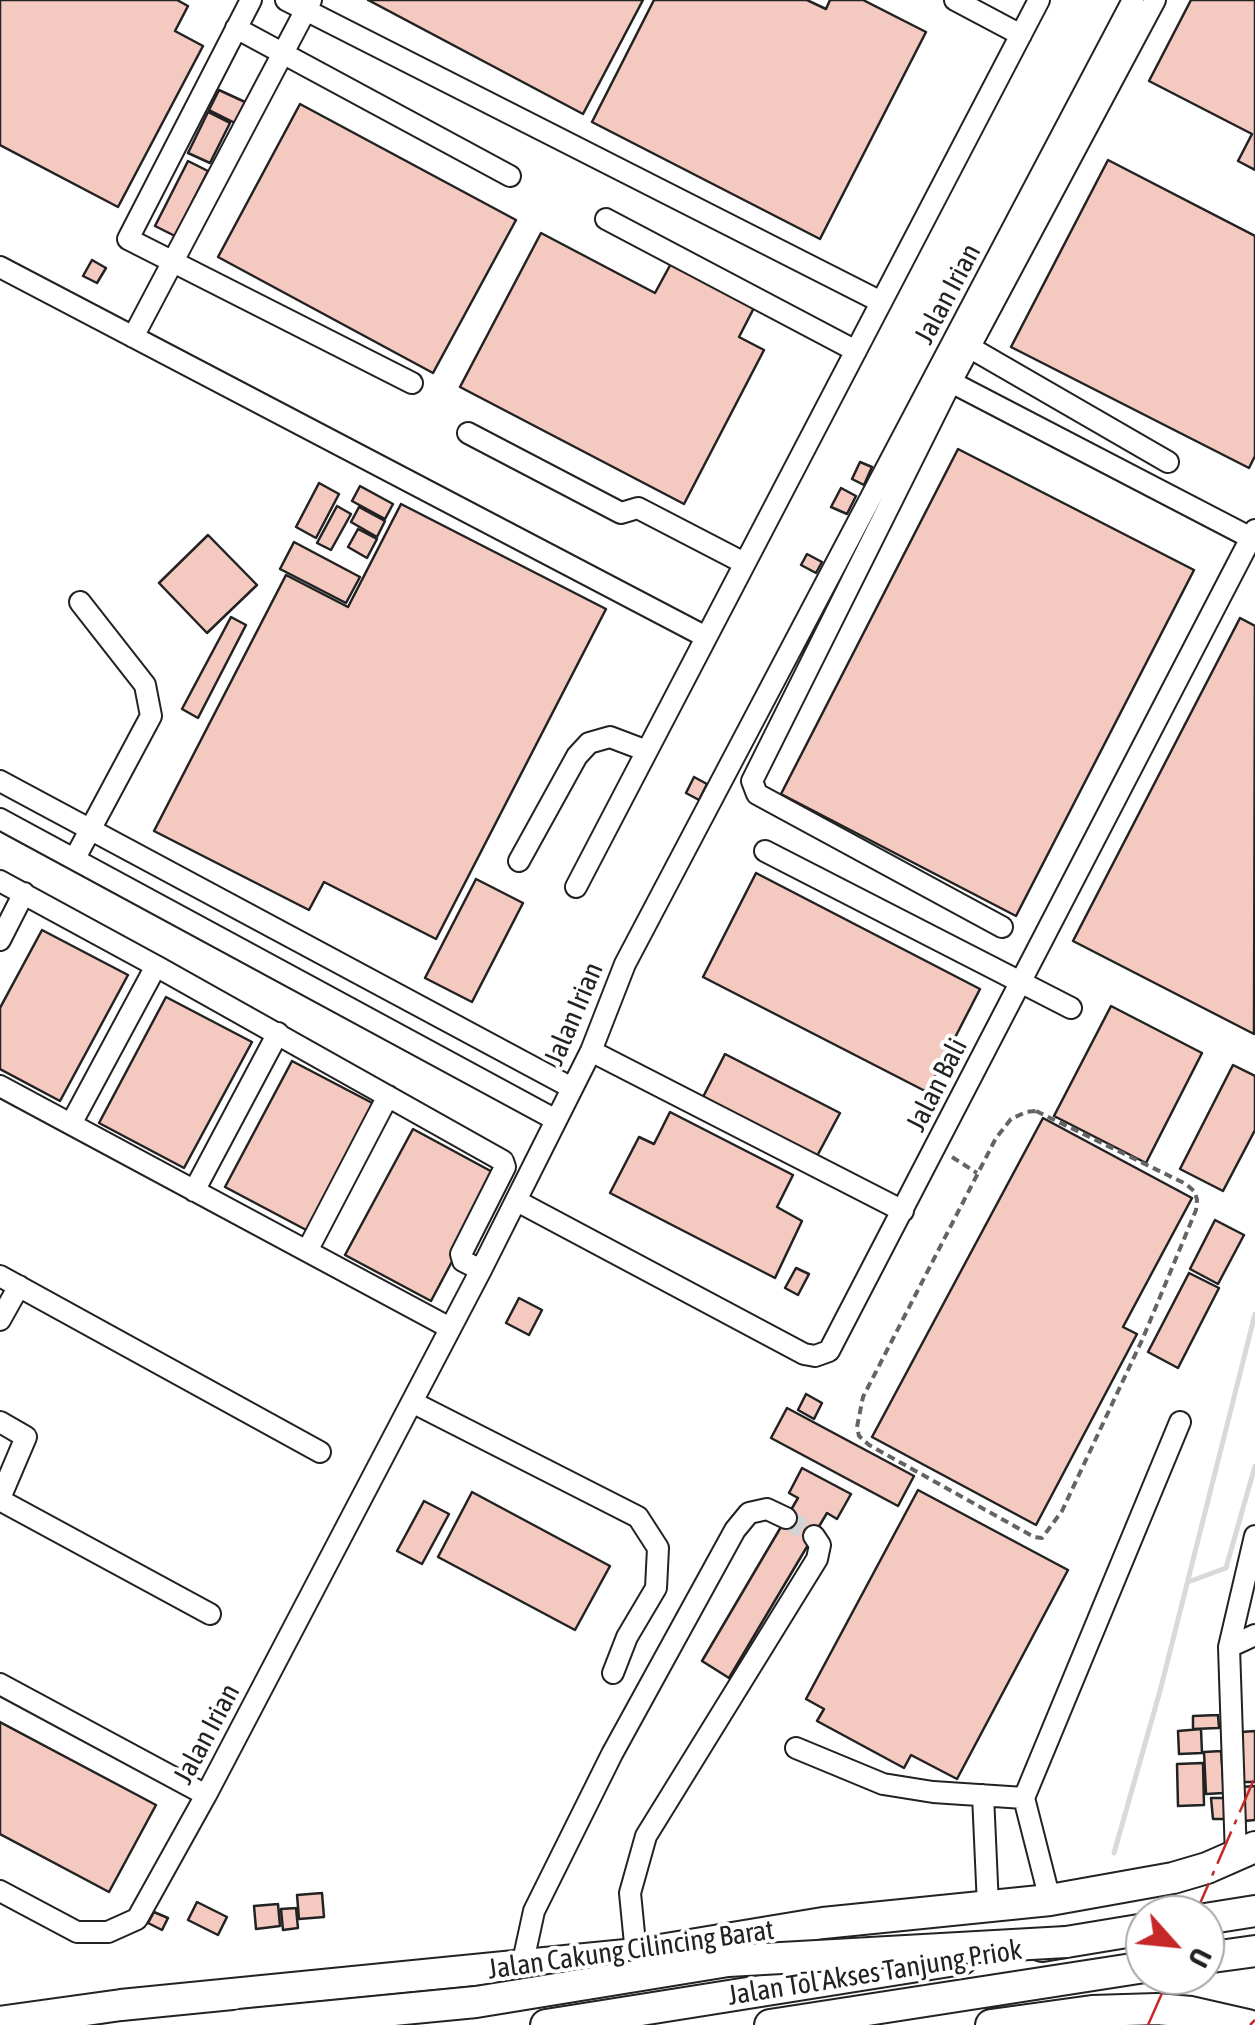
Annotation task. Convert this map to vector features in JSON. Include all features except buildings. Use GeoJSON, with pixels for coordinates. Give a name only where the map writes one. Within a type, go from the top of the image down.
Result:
{"type":"FeatureCollection","features":[{"type":"Feature","properties":{"kind":"highway","name":"Jalan Cakung Cilincing Barat"},"geometry":{"type":"LineString","coordinates":[[0,2022],[138,2015],[524,1952],[823,1923],[1173,1878],[1246,1852]]}},
{"type":"Feature","properties":{"kind":"highway"},"geometry":{"type":"LineString","coordinates":[[1225,1916],[1255,1911]]}},
{"type":"Feature","properties":{"kind":"highway","name":"Jalan Tol Akses Tanjung Priok"},"geometry":{"type":"LineString","coordinates":[[546,2025],[1125,1933]]}},
{"type":"Feature","properties":{"kind":"highway"},"geometry":{"type":"LineString","coordinates":[[240,2025],[476,2002],[728,1962],[1066,1942]]}},
{"type":"Feature","properties":{"kind":"highway"},"geometry":{"type":"LineString","coordinates":[[1225,1955],[1255,1950]]}},
{"type":"Feature","properties":{"kind":"highway","name":"Jalan Tol Akses Tanjung Priok"},"geometry":{"type":"LineString","coordinates":[[770,2025],[1125,1971]]}},
{"type":"Feature","properties":{"kind":"highway"},"geometry":{"type":"LineString","coordinates":[[249,2025],[273,1990]]}},
{"type":"Feature","properties":{"kind":"highway"},"geometry":{"type":"LineString","coordinates":[[991,2025],[1092,2011],[1157,2009],[1248,2025]]}},
{"type":"Feature","properties":{"kind":"lane"},"geometry":{"type":"LineString","coordinates":[[251,0],[128,239],[412,383]]}},
{"type":"Feature","properties":{"kind":"lane"},"geometry":{"type":"LineString","coordinates":[[286,0],[308,5],[882,302]]}},
{"type":"Feature","properties":{"kind":"lane"},"geometry":{"type":"LineString","coordinates":[[955,0],[1020,35]]}},
{"type":"Feature","properties":{"kind":"lane"},"geometry":{"type":"LineString","coordinates":[[576,887],[1039,0]]}},
{"type":"Feature","properties":{"kind":"lane","name":"Jalan Irian"},"geometry":{"type":"LineString","coordinates":[[0,1891],[77,1932],[108,1932],[137,1919],[481,1270],[591,1051],[625,964],[1134,0]]}},
{"type":"Feature","properties":{"kind":"lane"},"geometry":{"type":"LineString","coordinates":[[1002,927],[756,794],[752,781],[969,347],[1155,0]]}},
{"type":"Feature","properties":{"kind":"lane"},"geometry":{"type":"LineString","coordinates":[[133,337],[308,5]]}},
{"type":"Feature","properties":{"kind":"lane"},"geometry":{"type":"LineString","coordinates":[[236,28],[510,176]]}},
{"type":"Feature","properties":{"kind":"lane"},"geometry":{"type":"LineString","coordinates":[[606,220],[856,350]]}},
{"type":"Feature","properties":{"kind":"lane"},"geometry":{"type":"LineString","coordinates":[[0,268],[706,638]]}},
{"type":"Feature","properties":{"kind":"lane"},"geometry":{"type":"LineString","coordinates":[[969,347],[1168,462]]}},
{"type":"Feature","properties":{"kind":"lane"},"geometry":{"type":"LineString","coordinates":[[951,382],[1251,546]]}},
{"type":"Feature","properties":{"kind":"lane"},"geometry":{"type":"LineString","coordinates":[[468,434],[622,513],[638,508],[744,563]]}},
{"type":"Feature","properties":{"kind":"lane","name":"Jalan Bali"},"geometry":{"type":"LineString","coordinates":[[516,1201],[804,1354],[815,1356],[829,1351],[1251,546]]}},
{"type":"Feature","properties":{"kind":"lane"},"geometry":{"type":"LineString","coordinates":[[75,858],[150,716],[145,685],[80,602]]}},
{"type":"Feature","properties":{"kind":"lane"},"geometry":{"type":"LineString","coordinates":[[520,861],[577,756],[588,743],[610,738],[647,751]]}},
{"type":"Feature","properties":{"kind":"lane"},"geometry":{"type":"LineString","coordinates":[[0,782],[572,1088]]}},
{"type":"Feature","properties":{"kind":"lane"},"geometry":{"type":"LineString","coordinates":[[0,819],[556,1120]]}},
{"type":"Feature","properties":{"kind":"lane"},"geometry":{"type":"LineString","coordinates":[[765,850],[1071,1008]]}},
{"type":"Feature","properties":{"kind":"lane"},"geometry":{"type":"LineString","coordinates":[[0,881],[503,1160],[506,1167],[461,1254],[462,1261],[481,1270]]}},
{"type":"Feature","properties":{"kind":"lane"},"geometry":{"type":"LineString","coordinates":[[0,940],[24,893]]}},
{"type":"Feature","properties":{"kind":"lane"},"geometry":{"type":"LineString","coordinates":[[71,1124],[156,966]]}},
{"type":"Feature","properties":{"kind":"lane"},"geometry":{"type":"LineString","coordinates":[[194,1190],[278,1033]]}},
{"type":"Feature","properties":{"kind":"lane"},"geometry":{"type":"LineString","coordinates":[[591,1051],[903,1211]]}},
{"type":"Feature","properties":{"kind":"lane"},"geometry":{"type":"LineString","coordinates":[[0,1086],[450,1328]]}},
{"type":"Feature","properties":{"kind":"lane"},"geometry":{"type":"LineString","coordinates":[[307,1251],[388,1096]]}},
{"type":"Feature","properties":{"kind":"lane"},"geometry":{"type":"LineString","coordinates":[[0,1320],[9,1281],[320,1452]]}},
{"type":"Feature","properties":{"kind":"lane"},"geometry":{"type":"LineString","coordinates":[[412,1402],[638,1517],[658,1548],[656,1588],[628,1637],[613,1674]]}},
{"type":"Feature","properties":{"kind":"lane"},"geometry":{"type":"LineString","coordinates":[[0,1422],[26,1437],[0,1499],[210,1614]]}},
{"type":"Feature","properties":{"kind":"lane"},"geometry":{"type":"LineString","coordinates":[[1047,1892],[1024,1798],[1180,1422]]}},
{"type":"Feature","properties":{"kind":"lane"},"geometry":{"type":"LineString","coordinates":[[524,1952],[534,1911],[612,1754],[734,1530],[749,1512],[767,1509],[786,1518]]}},
{"type":"Feature","properties":{"kind":"lane"},"geometry":{"type":"LineString","coordinates":[[635,1940],[630,1893],[653,1823],[817,1559],[820,1545],[814,1536]]}},
{"type":"Feature","properties":{"kind":"lane"},"geometry":{"type":"LineString","coordinates":[[1246,1852],[1229,1647],[1255,1536]]}},
{"type":"Feature","properties":{"kind":"lane"},"geometry":{"type":"LineString","coordinates":[[1229,1647],[1255,1635]]}},
{"type":"Feature","properties":{"kind":"lane"},"geometry":{"type":"LineString","coordinates":[[0,1684],[206,1795]]}},
{"type":"Feature","properties":{"kind":"lane"},"geometry":{"type":"LineString","coordinates":[[796,1748],[882,1784],[1024,1798]]}},
{"type":"Feature","properties":{"kind":"lane"},"geometry":{"type":"LineString","coordinates":[[983,1795],[988,1899]]}},
{"type":"Feature","properties":{"kind":"path"},"geometry":{"type":"LineString","coordinates":[[1036,1111],[1186,1184],[1197,1200],[1135,1355],[1062,1511],[1042,1538],[1034,1538],[869,1445],[859,1436],[857,1427],[863,1397],[977,1174],[1011,1119],[1036,1111]]}},
{"type":"Feature","properties":{"kind":"path"},"geometry":{"type":"LineString","coordinates":[[936,1146],[977,1174]]}},
{"type":"Feature","properties":{"kind":"waterway"},"geometry":{"type":"LineString","coordinates":[[1114,1853],[1160,1691],[1255,1314]]}},
{"type":"Feature","properties":{"kind":"waterway"},"geometry":{"type":"LineString","coordinates":[[1188,1582],[1226,1568],[1255,1466]]}},
{"type":"Feature","properties":{"kind":"tunnel"},"geometry":{"type":"LineString","coordinates":[[786,1518],[814,1536]]}},
{"type":"Feature","properties":{"kind":"power"},"geometry":{"type":"LineString","coordinates":[[1204,1895],[1255,1777]]}},
{"type":"Feature","properties":{"kind":"power"},"geometry":{"type":"LineString","coordinates":[[1148,2025],[1161,1995]]}},
{"type":"Feature","properties":{"kind":"power"},"geometry":{"type":"LineString","coordinates":[[1250,2025],[1255,2020]]}}]}
